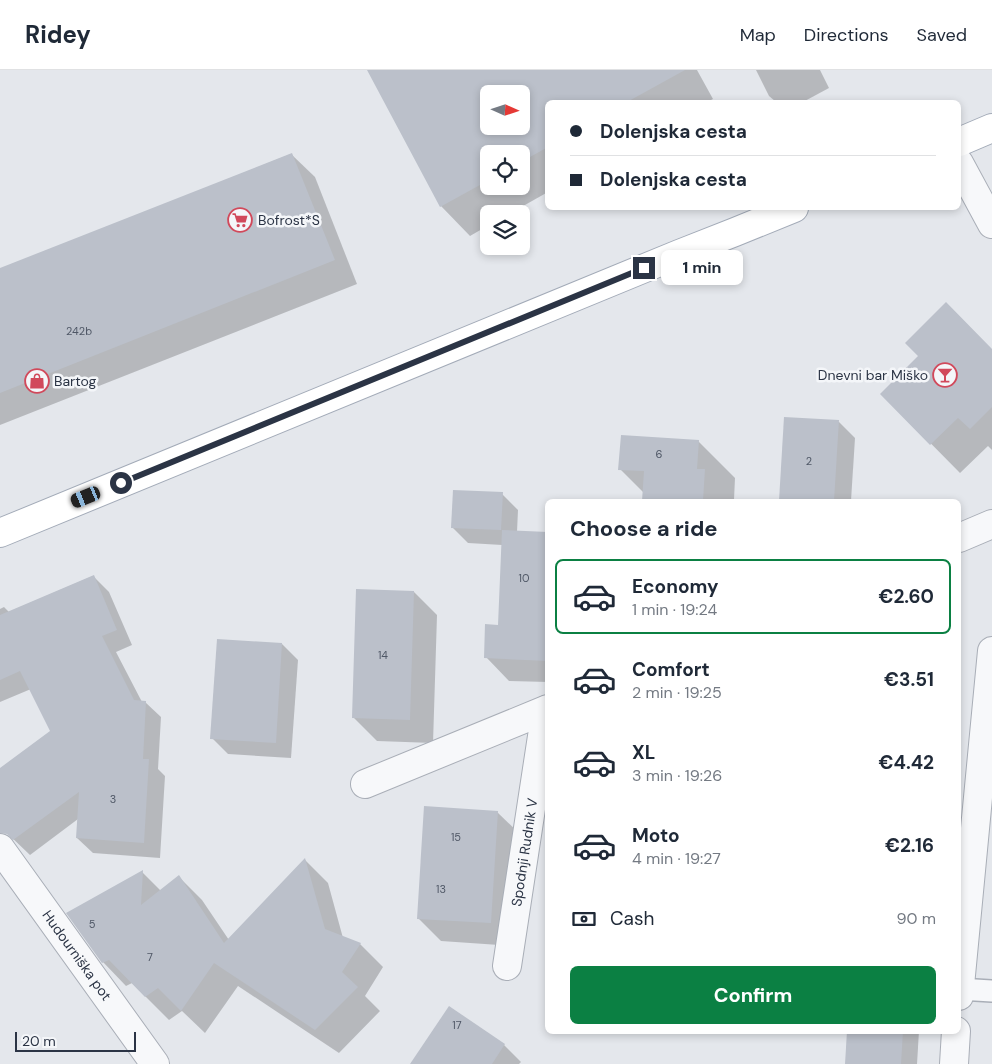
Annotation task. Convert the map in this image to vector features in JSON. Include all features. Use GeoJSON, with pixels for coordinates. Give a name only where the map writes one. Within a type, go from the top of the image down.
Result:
{"type":"FeatureCollection","features":[{"type":"Feature","properties":{"kind":"main road"},"geometry":{"type":"LineString","coordinates":[[961,141],[992,128]]}},
{"type":"Feature","properties":{"kind":"main road"},"geometry":{"type":"LineString","coordinates":[[0,532],[789,210]]}},
{"type":"Feature","properties":{"kind":"street"},"geometry":{"type":"LineString","coordinates":[[961,167],[992,224]]}},
{"type":"Feature","properties":{"kind":"street"},"geometry":{"type":"LineString","coordinates":[[961,537],[992,524]]}},
{"type":"Feature","properties":{"kind":"street"},"geometry":{"type":"LineString","coordinates":[[961,969],[992,651]]}},
{"type":"Feature","properties":{"kind":"street","name":"Spodnji Rudnik V"},"geometry":{"type":"LineString","coordinates":[[365,784],[545,711]]}},
{"type":"Feature","properties":{"kind":"street","name":"Spodnji Rudnik V"},"geometry":{"type":"LineString","coordinates":[[507,966],[545,723]]}},
{"type":"Feature","properties":{"kind":"street","name":"Hudourniška pot"},"geometry":{"type":"LineString","coordinates":[[0,848],[155,1064]]}},
{"type":"Feature","properties":{"kind":"street"},"geometry":{"type":"LineString","coordinates":[[954,1064],[956,1034]]}},
{"type":"Feature","properties":{"kind":"lane"},"geometry":{"type":"LineString","coordinates":[[961,989],[992,991]]}},
{"type":"Feature","properties":{"kind":"building"},"geometry":{"type":"Polygon","coordinates":[[[367,70],[685,70],[631,100],[545,100],[545,149],[530,157],[530,145],[480,145],[480,185],[440,207],[367,70]]]}},
{"type":"Feature","properties":{"kind":"building"},"geometry":{"type":"Polygon","coordinates":[[[292,153],[335,260],[0,393],[0,268],[292,153]]]}},
{"type":"Feature","properties":{"kind":"building","name":"Dnevni bar Miško"},"geometry":{"type":"Polygon","coordinates":[[[946,302],[992,349],[992,407],[970,429],[958,418],[930,445],[880,394],[918,356],[905,343],[946,302]]]}},
{"type":"Feature","properties":{"kind":"building"},"geometry":{"type":"Polygon","coordinates":[[[784,417],[839,420],[834,499],[779,499],[784,417]]]}},
{"type":"Feature","properties":{"kind":"building"},"geometry":{"type":"Polygon","coordinates":[[[621,435],[699,440],[697,469],[705,469],[703,499],[642,499],[644,471],[618,470],[621,435]]]}},
{"type":"Feature","properties":{"kind":"building"},"geometry":{"type":"Polygon","coordinates":[[[453,490],[503,492],[501,530],[451,528],[453,490]]]}},
{"type":"Feature","properties":{"kind":"building"},"geometry":{"type":"Polygon","coordinates":[[[502,530],[545,532],[545,661],[484,658],[485,624],[498,625],[502,530]]]}},
{"type":"Feature","properties":{"kind":"building"},"geometry":{"type":"Polygon","coordinates":[[[94,575],[117,630],[102,636],[134,700],[146,701],[143,759],[149,759],[144,843],[76,838],[79,792],[13,840],[7,834],[0,833],[0,768],[50,731],[20,671],[0,680],[0,615],[94,575]]]}},
{"type":"Feature","properties":{"kind":"building"},"geometry":{"type":"Polygon","coordinates":[[[356,589],[414,591],[410,720],[352,718],[356,589]]]}},
{"type":"Feature","properties":{"kind":"building"},"geometry":{"type":"Polygon","coordinates":[[[217,639],[282,643],[276,743],[210,739],[217,639]]]}},
{"type":"Feature","properties":{"kind":"building"},"geometry":{"type":"Polygon","coordinates":[[[424,806],[498,811],[491,923],[417,919],[424,806]]]}},
{"type":"Feature","properties":{"kind":"building"},"geometry":{"type":"Polygon","coordinates":[[[305,858],[325,929],[361,943],[342,972],[358,987],[315,1030],[214,963],[181,1011],[158,988],[145,997],[109,960],[102,963],[66,913],[143,870],[141,905],[179,875],[224,943],[305,858]]]}},
{"type":"Feature","properties":{"kind":"building"},"geometry":{"type":"Polygon","coordinates":[[[449,1006],[505,1044],[492,1064],[410,1064],[449,1006]]]}},
{"type":"Feature","properties":{"kind":"building"},"geometry":{"type":"Polygon","coordinates":[[[847,1034],[903,1034],[901,1064],[845,1064],[847,1034]]]}},
{"type":"Feature","properties":{"kind":"place","name":"Bofrost*S"},"geometry":{"type":"Point","coordinates":[240,220]}},
{"type":"Feature","properties":{"kind":"place","name":"Dnevni bar Miško"},"geometry":{"type":"Point","coordinates":[945,375]}},
{"type":"Feature","properties":{"kind":"place","name":"Bartog"},"geometry":{"type":"Point","coordinates":[37,381]}},
{"type":"Feature","properties":{"kind":"route"},"geometry":{"type":"LineString","coordinates":[[121,483],[644,268]]}}]}
